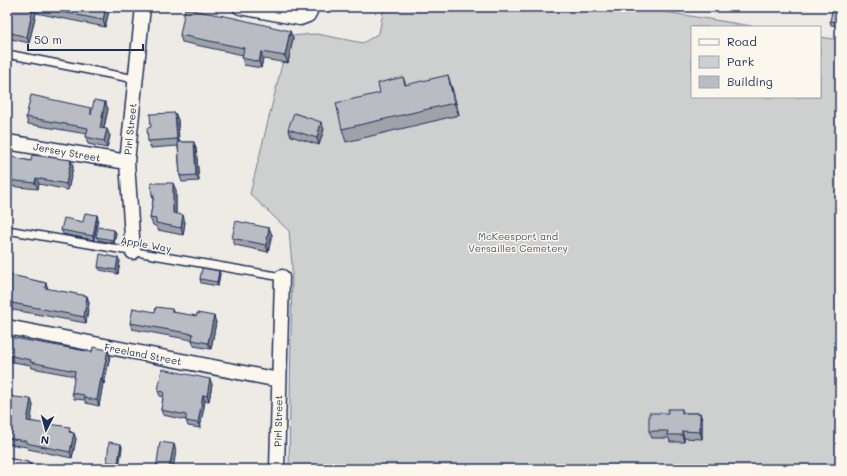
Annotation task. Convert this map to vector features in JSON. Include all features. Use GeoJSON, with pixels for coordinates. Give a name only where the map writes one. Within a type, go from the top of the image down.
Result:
{"type":"FeatureCollection","features":[{"type":"Feature","properties":{"kind":"street","name":"Pirl Street"},"geometry":{"type":"LineString","coordinates":[[133,252],[127,162],[143,7]]}},
{"type":"Feature","properties":{"kind":"street"},"geometry":{"type":"LineString","coordinates":[[240,7],[300,18],[308,14],[312,7]]}},
{"type":"Feature","properties":{"kind":"street","name":"Jersey Street"},"geometry":{"type":"LineString","coordinates":[[7,142],[127,162]]}},
{"type":"Feature","properties":{"kind":"street","name":"Pirl Street"},"geometry":{"type":"LineString","coordinates":[[277,469],[282,277]]}},
{"type":"Feature","properties":{"kind":"street","name":"Freeland Street"},"geometry":{"type":"LineString","coordinates":[[7,327],[279,380]]}},
{"type":"Feature","properties":{"kind":"street"},"geometry":{"type":"LineString","coordinates":[[7,466],[24,469]]}},
{"type":"Feature","properties":{"kind":"lane"},"geometry":{"type":"LineString","coordinates":[[7,54],[135,79]]}},
{"type":"Feature","properties":{"kind":"lane","name":"Apple Way"},"geometry":{"type":"LineString","coordinates":[[7,230],[282,277]]}},
{"type":"Feature","properties":{"kind":"green space","name":"McKeesport and Versailles Cemetery"},"geometry":{"type":"Polygon","coordinates":[[[384,7],[634,7],[752,26],[691,26],[691,98],[821,98],[821,37],[840,40],[840,88],[837,103],[840,104],[840,469],[289,469],[292,265],[289,231],[250,194],[289,36],[317,34],[363,43],[379,33],[384,7]]]}},
{"type":"Feature","properties":{"kind":"building"},"geometry":{"type":"Polygon","coordinates":[[[7,7],[33,7],[27,37],[7,32],[7,7]]]}},
{"type":"Feature","properties":{"kind":"building"},"geometry":{"type":"Polygon","coordinates":[[[36,7],[106,7],[103,20],[36,7]]]}},
{"type":"Feature","properties":{"kind":"building"},"geometry":{"type":"Polygon","coordinates":[[[833,7],[840,7],[840,23],[830,21],[833,7]]]}},
{"type":"Feature","properties":{"kind":"building"},"geometry":{"type":"Polygon","coordinates":[[[185,9],[230,17],[290,31],[285,56],[261,52],[259,62],[242,58],[244,48],[180,35],[185,9]]]}},
{"type":"Feature","properties":{"kind":"building"},"geometry":{"type":"Polygon","coordinates":[[[448,75],[454,103],[342,129],[336,103],[380,93],[378,83],[403,77],[405,85],[448,75]]]}},
{"type":"Feature","properties":{"kind":"building"},"geometry":{"type":"Polygon","coordinates":[[[31,95],[91,108],[91,115],[94,100],[105,102],[100,128],[107,129],[104,141],[86,137],[88,128],[26,117],[31,95]]]}},
{"type":"Feature","properties":{"kind":"building"},"geometry":{"type":"Polygon","coordinates":[[[175,113],[177,139],[148,141],[147,128],[151,127],[150,114],[175,113]]]}},
{"type":"Feature","properties":{"kind":"building"},"geometry":{"type":"Polygon","coordinates":[[[294,113],[321,122],[317,138],[288,129],[294,113]]]}},
{"type":"Feature","properties":{"kind":"building"},"geometry":{"type":"Polygon","coordinates":[[[178,142],[194,142],[196,175],[180,176],[178,142]]]}},
{"type":"Feature","properties":{"kind":"building"},"geometry":{"type":"Polygon","coordinates":[[[32,155],[71,160],[66,184],[36,178],[35,183],[7,180],[7,156],[31,161],[32,155]]]}},
{"type":"Feature","properties":{"kind":"building"},"geometry":{"type":"Polygon","coordinates":[[[151,183],[173,183],[173,213],[183,215],[181,228],[156,223],[156,219],[150,218],[154,195],[152,195],[151,183]]]}},
{"type":"Feature","properties":{"kind":"building"},"geometry":{"type":"Polygon","coordinates":[[[85,213],[97,215],[93,236],[61,230],[64,218],[83,222],[85,213]]]}},
{"type":"Feature","properties":{"kind":"building"},"geometry":{"type":"Polygon","coordinates":[[[236,221],[269,228],[266,245],[232,238],[236,221]]]}},
{"type":"Feature","properties":{"kind":"building"},"geometry":{"type":"Polygon","coordinates":[[[98,227],[114,230],[113,240],[96,237],[98,227]]]}},
{"type":"Feature","properties":{"kind":"building"},"geometry":{"type":"Polygon","coordinates":[[[100,254],[118,258],[116,270],[98,267],[100,254]]]}},
{"type":"Feature","properties":{"kind":"building"},"geometry":{"type":"Polygon","coordinates":[[[202,268],[219,271],[217,282],[200,279],[202,268]]]}},
{"type":"Feature","properties":{"kind":"building"},"geometry":{"type":"Polygon","coordinates":[[[7,274],[46,283],[45,288],[87,296],[84,317],[7,302],[7,274]]]}},
{"type":"Feature","properties":{"kind":"building"},"geometry":{"type":"Polygon","coordinates":[[[156,307],[172,309],[172,312],[197,316],[197,313],[214,316],[208,343],[192,340],[193,334],[130,323],[133,308],[155,312],[156,307]]]}},
{"type":"Feature","properties":{"kind":"building"},"geometry":{"type":"Polygon","coordinates":[[[8,337],[92,352],[93,347],[108,350],[97,400],[84,398],[84,395],[72,393],[75,371],[30,362],[31,360],[7,355],[8,337]]]}},
{"type":"Feature","properties":{"kind":"building"},"geometry":{"type":"Polygon","coordinates":[[[162,369],[210,379],[207,396],[203,395],[198,423],[186,421],[186,415],[161,410],[164,392],[158,391],[162,369]]]}},
{"type":"Feature","properties":{"kind":"building"},"geometry":{"type":"Polygon","coordinates":[[[7,396],[31,399],[27,421],[70,427],[69,432],[74,433],[70,452],[7,438],[7,396]]]}},
{"type":"Feature","properties":{"kind":"building"},"geometry":{"type":"Polygon","coordinates":[[[668,409],[682,409],[682,413],[700,413],[700,432],[682,431],[682,435],[667,435],[668,431],[649,431],[649,413],[668,413],[668,409]]]}},
{"type":"Feature","properties":{"kind":"building"},"geometry":{"type":"Polygon","coordinates":[[[109,442],[121,444],[118,463],[107,462],[109,442]]]}},
{"type":"Feature","properties":{"kind":"building"},"geometry":{"type":"Polygon","coordinates":[[[160,442],[174,444],[169,469],[156,469],[160,442]]]}}]}
